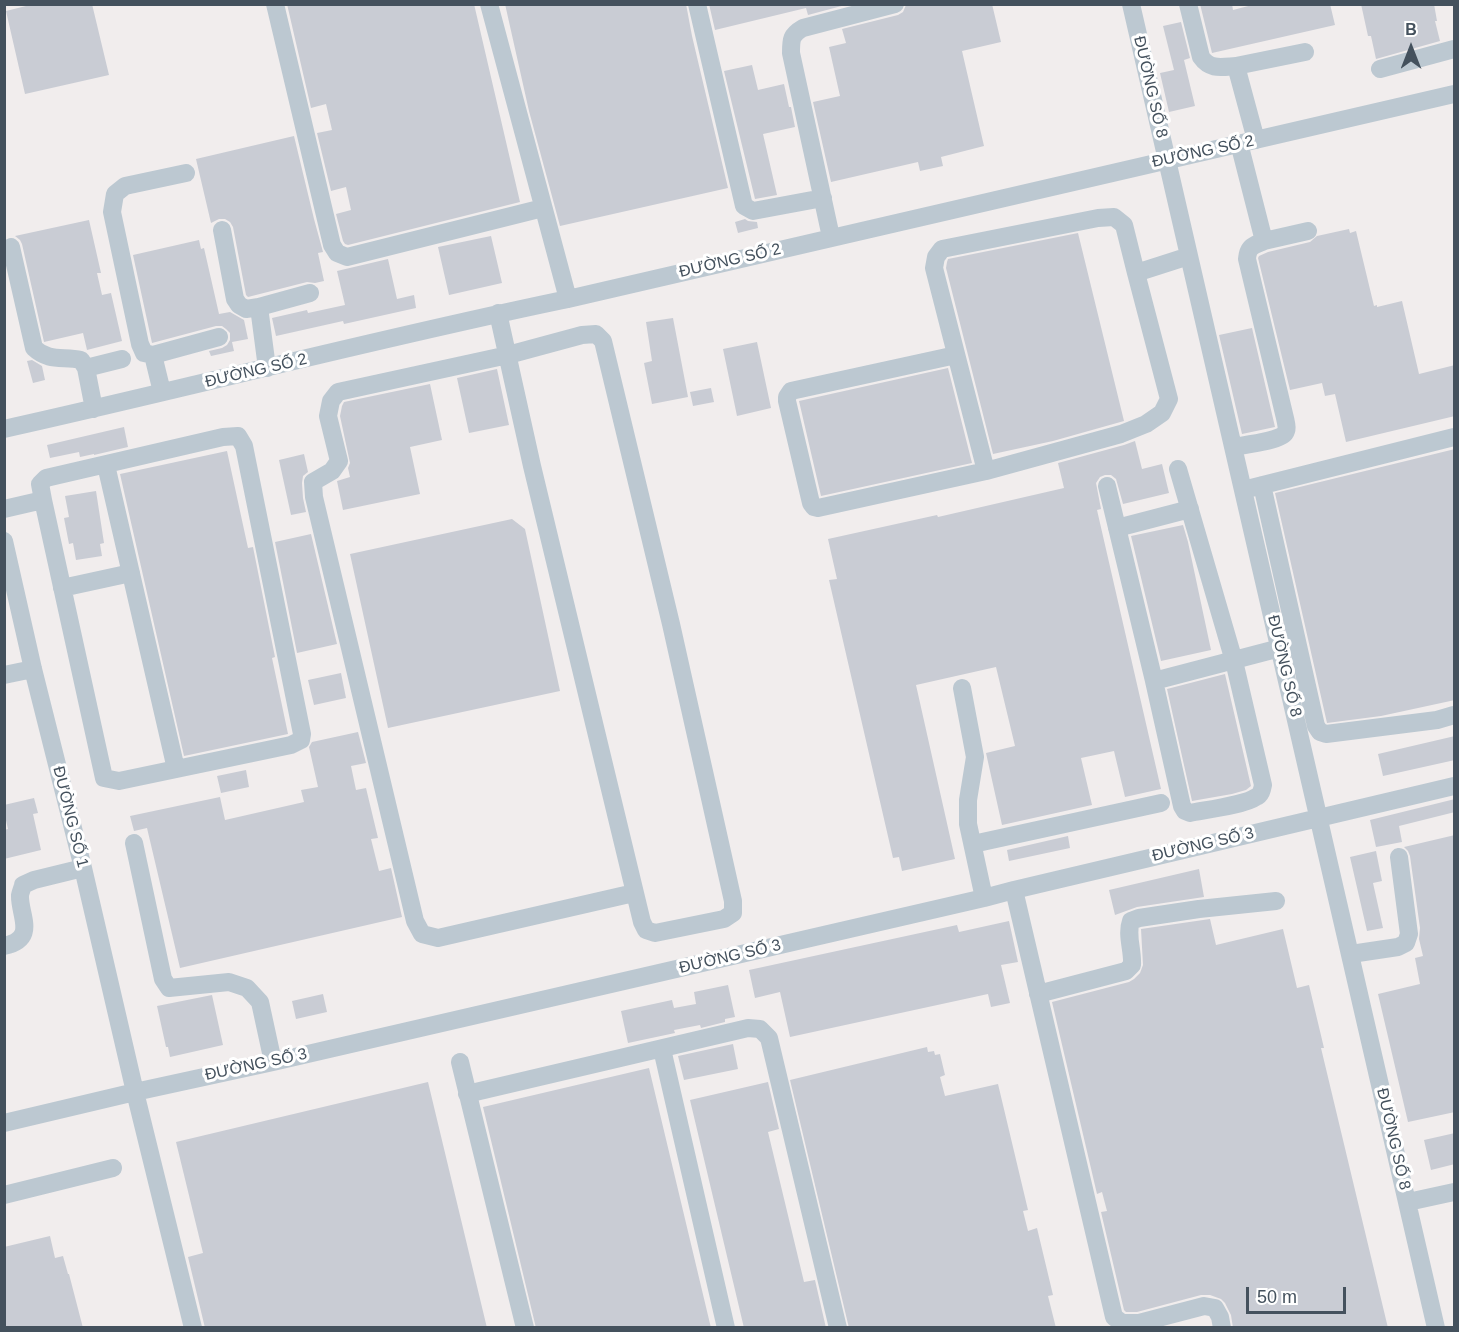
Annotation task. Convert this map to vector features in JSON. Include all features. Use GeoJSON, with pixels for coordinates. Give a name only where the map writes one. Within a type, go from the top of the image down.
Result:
{"type":"FeatureCollection","features":[{"type":"Feature","properties":{"kind":"street"},"geometry":{"type":"LineString","coordinates":[[275,4],[332,245],[337,253],[347,257],[543,208]]}},
{"type":"Feature","properties":{"kind":"street"},"geometry":{"type":"LineString","coordinates":[[489,4],[568,299]]}},
{"type":"Feature","properties":{"kind":"street"},"geometry":{"type":"LineString","coordinates":[[697,4],[744,206],[753,211],[823,198]]}},
{"type":"Feature","properties":{"kind":"street"},"geometry":{"type":"LineString","coordinates":[[831,237],[791,53],[791,42],[795,33],[803,28],[895,4]]}},
{"type":"Feature","properties":{"kind":"street","name":"ĐƯỜNG SỐ 8"},"geometry":{"type":"LineString","coordinates":[[1131,4],[1436,1328]]}},
{"type":"Feature","properties":{"kind":"street"},"geometry":{"type":"LineString","coordinates":[[1188,4],[1200,57],[1205,63],[1215,68],[1305,52]]}},
{"type":"Feature","properties":{"kind":"street"},"geometry":{"type":"LineString","coordinates":[[1380,69],[1455,49]]}},
{"type":"Feature","properties":{"kind":"street"},"geometry":{"type":"LineString","coordinates":[[1236,66],[1264,242]]}},
{"type":"Feature","properties":{"kind":"street","name":"ĐƯỜNG SỐ 2"},"geometry":{"type":"LineString","coordinates":[[4,429],[498,313],[568,299],[1455,94]]}},
{"type":"Feature","properties":{"kind":"street"},"geometry":{"type":"LineString","coordinates":[[186,173],[125,186],[115,194],[112,212],[140,344],[144,352],[153,355],[219,337]]}},
{"type":"Feature","properties":{"kind":"street"},"geometry":{"type":"LineString","coordinates":[[956,355],[791,391],[787,401],[811,503],[814,507],[986,471],[1121,434],[1146,424],[1162,413],[1169,399],[1124,225],[1114,217],[1098,219],[942,249],[936,257],[934,268],[986,471]]}},
{"type":"Feature","properties":{"kind":"street"},"geometry":{"type":"LineString","coordinates":[[222,230],[235,298],[239,305],[246,309],[259,307],[310,292]]}},
{"type":"Feature","properties":{"kind":"street"},"geometry":{"type":"LineString","coordinates":[[1233,447],[1275,439],[1284,436],[1287,430],[1248,252],[1251,247],[1264,242],[1308,231]]}},
{"type":"Feature","properties":{"kind":"street"},"geometry":{"type":"LineString","coordinates":[[11,247],[34,348],[40,354],[52,358],[81,360],[86,368],[94,409]]}},
{"type":"Feature","properties":{"kind":"street"},"geometry":{"type":"LineString","coordinates":[[1136,273],[1190,256]]}},
{"type":"Feature","properties":{"kind":"street"},"geometry":{"type":"LineString","coordinates":[[259,307],[267,368]]}},
{"type":"Feature","properties":{"kind":"street"},"geometry":{"type":"LineString","coordinates":[[498,313],[508,354],[532,466],[642,922],[646,930],[656,933],[724,919],[733,913],[734,901],[671,624],[603,341],[596,334],[582,335],[508,354],[338,392],[331,401],[328,416],[339,461],[332,471],[314,482],[314,496],[412,910],[422,934],[438,938],[634,893]]}},
{"type":"Feature","properties":{"kind":"street"},"geometry":{"type":"LineString","coordinates":[[153,355],[162,392]]}},
{"type":"Feature","properties":{"kind":"street"},"geometry":{"type":"LineString","coordinates":[[86,368],[122,359]]}},
{"type":"Feature","properties":{"kind":"street"},"geometry":{"type":"LineString","coordinates":[[223,436],[238,436],[244,446],[302,734],[301,740],[291,745],[119,781],[104,778],[40,484],[45,478],[106,465],[223,436]]}},
{"type":"Feature","properties":{"kind":"street"},"geometry":{"type":"LineString","coordinates":[[1244,489],[1455,437]]}},
{"type":"Feature","properties":{"kind":"street"},"geometry":{"type":"LineString","coordinates":[[106,465],[176,769]]}},
{"type":"Feature","properties":{"kind":"street"},"geometry":{"type":"LineString","coordinates":[[1107,486],[1182,806],[1190,813],[1244,802],[1256,798],[1263,785],[1234,661],[1178,469]]}},
{"type":"Feature","properties":{"kind":"street"},"geometry":{"type":"LineString","coordinates":[[1262,485],[1316,726],[1320,732],[1326,734],[1437,720],[1455,715]]}},
{"type":"Feature","properties":{"kind":"street"},"geometry":{"type":"LineString","coordinates":[[4,508],[43,500]]}},
{"type":"Feature","properties":{"kind":"street"},"geometry":{"type":"LineString","coordinates":[[1117,528],[1190,509]]}},
{"type":"Feature","properties":{"kind":"street","name":"ĐƯỜNG SỐ 1"},"geometry":{"type":"LineString","coordinates":[[4,542],[135,1092],[194,1328]]}},
{"type":"Feature","properties":{"kind":"street"},"geometry":{"type":"LineString","coordinates":[[62,588],[131,573]]}},
{"type":"Feature","properties":{"kind":"street"},"geometry":{"type":"LineString","coordinates":[[1154,681],[1280,648]]}},
{"type":"Feature","properties":{"kind":"street"},"geometry":{"type":"LineString","coordinates":[[4,675],[33,669]]}},
{"type":"Feature","properties":{"kind":"street"},"geometry":{"type":"LineString","coordinates":[[962,688],[975,757],[968,800],[968,824],[984,898]]}},
{"type":"Feature","properties":{"kind":"street","name":"ĐƯỜNG SỐ 3"},"geometry":{"type":"LineString","coordinates":[[4,1123],[984,898],[1455,786]]}},
{"type":"Feature","properties":{"kind":"street"},"geometry":{"type":"LineString","coordinates":[[973,844],[1161,803]]}},
{"type":"Feature","properties":{"kind":"street"},"geometry":{"type":"LineString","coordinates":[[134,843],[163,979],[169,988],[229,982],[247,988],[260,1002],[273,1062]]}},
{"type":"Feature","properties":{"kind":"street"},"geometry":{"type":"LineString","coordinates":[[1351,954],[1398,947],[1406,942],[1409,934],[1399,857]]}},
{"type":"Feature","properties":{"kind":"street"},"geometry":{"type":"LineString","coordinates":[[4,946],[11,945],[21,938],[26,925],[20,894],[23,885],[34,880],[83,868]]}},
{"type":"Feature","properties":{"kind":"street"},"geometry":{"type":"LineString","coordinates":[[1014,890],[1114,1317],[1122,1323],[1138,1323],[1204,1306],[1215,1308],[1222,1328]]}},
{"type":"Feature","properties":{"kind":"street"},"geometry":{"type":"LineString","coordinates":[[1038,994],[1126,971],[1132,965],[1133,956],[1128,929],[1131,921],[1199,909],[1276,901]]}},
{"type":"Feature","properties":{"kind":"street"},"geometry":{"type":"LineString","coordinates":[[467,1094],[748,1028],[760,1029],[769,1038],[838,1328]]}},
{"type":"Feature","properties":{"kind":"street"},"geometry":{"type":"LineString","coordinates":[[662,1049],[726,1328]]}},
{"type":"Feature","properties":{"kind":"street"},"geometry":{"type":"LineString","coordinates":[[460,1062],[525,1328]]}},
{"type":"Feature","properties":{"kind":"street"},"geometry":{"type":"LineString","coordinates":[[4,1195],[113,1168]]}},
{"type":"Feature","properties":{"kind":"street"},"geometry":{"type":"LineString","coordinates":[[1408,1202],[1455,1192]]}},
{"type":"Feature","properties":{"kind":"building"},"geometry":{"type":"Polygon","coordinates":[[[34,4],[92,4],[109,75],[25,94],[6,11],[34,4]]]}},
{"type":"Feature","properties":{"kind":"building"},"geometry":{"type":"Polygon","coordinates":[[[287,4],[474,4],[520,202],[345,244],[336,214],[351,210],[346,187],[331,191],[317,133],[332,130],[326,104],[311,108],[287,4]]]}},
{"type":"Feature","properties":{"kind":"building"},"geometry":{"type":"Polygon","coordinates":[[[505,4],[686,4],[728,188],[560,226],[529,111],[505,4]]]}},
{"type":"Feature","properties":{"kind":"building"},"geometry":{"type":"Polygon","coordinates":[[[709,4],[849,4],[808,15],[806,8],[715,30],[709,4]]]}},
{"type":"Feature","properties":{"kind":"building"},"geometry":{"type":"Polygon","coordinates":[[[908,4],[992,4],[1001,42],[962,51],[984,146],[941,157],[943,166],[920,171],[918,162],[831,182],[813,102],[840,96],[829,47],[846,43],[842,29],[898,15],[908,4]]]}},
{"type":"Feature","properties":{"kind":"building"},"geometry":{"type":"Polygon","coordinates":[[[1200,4],[1232,4],[1233,10],[1256,4],[1330,4],[1335,25],[1212,53],[1200,4]]]}},
{"type":"Feature","properties":{"kind":"building"},"geometry":{"type":"Polygon","coordinates":[[[1361,4],[1434,4],[1440,41],[1376,59],[1361,4]]]}},
{"type":"Feature","properties":{"kind":"building"},"geometry":{"type":"Polygon","coordinates":[[[1181,22],[1190,58],[1184,60],[1195,106],[1169,112],[1160,73],[1174,70],[1163,26],[1181,22]]]}},
{"type":"Feature","properties":{"kind":"building"},"geometry":{"type":"Polygon","coordinates":[[[752,65],[758,90],[784,84],[795,127],[763,134],[777,195],[755,199],[724,71],[752,65]]]}},
{"type":"Feature","properties":{"kind":"building"},"geometry":{"type":"Polygon","coordinates":[[[294,136],[323,252],[318,253],[324,281],[307,282],[248,297],[233,227],[225,219],[211,223],[196,159],[294,136]]]}},
{"type":"Feature","properties":{"kind":"building"},"geometry":{"type":"Polygon","coordinates":[[[745,219],[757,222],[758,228],[738,233],[735,222],[745,219]]]}},
{"type":"Feature","properties":{"kind":"building"},"geometry":{"type":"Polygon","coordinates":[[[89,220],[101,273],[97,273],[102,295],[111,293],[122,341],[87,350],[83,333],[44,342],[22,244],[15,236],[89,220]]]}},
{"type":"Feature","properties":{"kind":"building"},"geometry":{"type":"Polygon","coordinates":[[[1349,229],[1350,233],[1356,231],[1374,306],[1402,301],[1419,374],[1455,365],[1455,416],[1346,442],[1335,394],[1325,396],[1322,383],[1290,390],[1258,258],[1268,252],[1310,242],[1317,236],[1349,229]]]}},
{"type":"Feature","properties":{"kind":"building"},"geometry":{"type":"Polygon","coordinates":[[[1078,233],[1124,421],[1053,441],[993,454],[946,268],[948,259],[1078,233]]]}},
{"type":"Feature","properties":{"kind":"building"},"geometry":{"type":"Polygon","coordinates":[[[491,236],[502,283],[449,295],[438,247],[491,236]]]}},
{"type":"Feature","properties":{"kind":"building"},"geometry":{"type":"Polygon","coordinates":[[[199,240],[201,249],[204,248],[219,314],[230,312],[244,320],[248,339],[232,342],[234,351],[211,356],[209,351],[222,348],[230,340],[230,333],[222,326],[152,343],[133,255],[199,240]]]}},
{"type":"Feature","properties":{"kind":"building"},"geometry":{"type":"Polygon","coordinates":[[[388,259],[397,299],[414,295],[416,308],[276,336],[272,318],[345,305],[337,271],[388,259]]]}},
{"type":"Feature","properties":{"kind":"building"},"geometry":{"type":"Polygon","coordinates":[[[673,318],[688,397],[652,404],[644,363],[652,361],[646,322],[673,318]]]}},
{"type":"Feature","properties":{"kind":"building"},"geometry":{"type":"Polygon","coordinates":[[[1252,328],[1275,427],[1242,434],[1219,335],[1252,328]]]}},
{"type":"Feature","properties":{"kind":"building"},"geometry":{"type":"Polygon","coordinates":[[[757,342],[771,408],[737,416],[723,349],[757,342]]]}},
{"type":"Feature","properties":{"kind":"building"},"geometry":{"type":"Polygon","coordinates":[[[32,360],[42,366],[45,380],[33,383],[27,361],[32,360]]]}},
{"type":"Feature","properties":{"kind":"building"},"geometry":{"type":"Polygon","coordinates":[[[948,368],[972,463],[821,496],[799,401],[948,368]]]}},
{"type":"Feature","properties":{"kind":"building"},"geometry":{"type":"Polygon","coordinates":[[[497,369],[509,425],[469,433],[457,378],[497,369]]]}},
{"type":"Feature","properties":{"kind":"building"},"geometry":{"type":"Polygon","coordinates":[[[430,384],[442,440],[410,447],[420,494],[343,510],[337,481],[350,477],[348,468],[350,463],[340,416],[344,402],[430,384]]]}},
{"type":"Feature","properties":{"kind":"building"},"geometry":{"type":"Polygon","coordinates":[[[711,388],[714,402],[693,406],[690,392],[711,388]]]}},
{"type":"Feature","properties":{"kind":"building"},"geometry":{"type":"Polygon","coordinates":[[[124,427],[128,447],[80,457],[79,452],[50,458],[47,445],[124,427]]]}},
{"type":"Feature","properties":{"kind":"building"},"geometry":{"type":"Polygon","coordinates":[[[1135,441],[1142,469],[1162,464],[1169,493],[1123,504],[1116,479],[1111,475],[1105,475],[1100,477],[1096,483],[1101,509],[1097,510],[1161,789],[1125,797],[1114,751],[1081,758],[1092,805],[1002,825],[986,753],[1015,746],[996,667],[916,685],[955,859],[902,871],[899,857],[893,858],[829,580],[837,579],[828,539],[1064,488],[1058,463],[1135,441]]]}},
{"type":"Feature","properties":{"kind":"building"},"geometry":{"type":"Polygon","coordinates":[[[1455,449],[1455,700],[1381,716],[1327,723],[1275,493],[1455,449]]]}},
{"type":"Feature","properties":{"kind":"building"},"geometry":{"type":"Polygon","coordinates":[[[227,451],[248,548],[253,547],[288,734],[184,756],[120,474],[227,451]]]}},
{"type":"Feature","properties":{"kind":"building"},"geometry":{"type":"Polygon","coordinates":[[[304,454],[308,472],[303,476],[302,483],[306,512],[291,515],[279,460],[304,454]]]}},
{"type":"Feature","properties":{"kind":"building"},"geometry":{"type":"Polygon","coordinates":[[[96,491],[104,543],[100,544],[102,556],[76,560],[73,543],[69,544],[64,518],[69,517],[65,496],[96,491]]]}},
{"type":"Feature","properties":{"kind":"building"},"geometry":{"type":"Polygon","coordinates":[[[512,519],[525,529],[560,691],[388,728],[350,554],[512,519]]]}},
{"type":"Feature","properties":{"kind":"building"},"geometry":{"type":"Polygon","coordinates":[[[1183,525],[1211,650],[1161,661],[1131,536],[1183,525]]]}},
{"type":"Feature","properties":{"kind":"building"},"geometry":{"type":"Polygon","coordinates":[[[311,534],[337,644],[297,653],[275,542],[311,534]]]}},
{"type":"Feature","properties":{"kind":"building"},"geometry":{"type":"Polygon","coordinates":[[[341,673],[346,698],[314,705],[308,680],[341,673]]]}},
{"type":"Feature","properties":{"kind":"building"},"geometry":{"type":"Polygon","coordinates":[[[1225,674],[1251,786],[1232,794],[1192,801],[1167,689],[1225,674]]]}},
{"type":"Feature","properties":{"kind":"building"},"geometry":{"type":"Polygon","coordinates":[[[358,732],[366,763],[351,766],[356,790],[366,788],[378,838],[371,839],[379,871],[391,868],[402,917],[180,968],[147,828],[134,831],[130,816],[220,797],[225,820],[304,802],[301,790],[318,787],[309,747],[312,742],[358,732]]]}},
{"type":"Feature","properties":{"kind":"building"},"geometry":{"type":"Polygon","coordinates":[[[1455,736],[1455,760],[1383,776],[1378,754],[1455,736]]]}},
{"type":"Feature","properties":{"kind":"building"},"geometry":{"type":"Polygon","coordinates":[[[246,770],[249,787],[221,793],[217,776],[246,770]]]}},
{"type":"Feature","properties":{"kind":"building"},"geometry":{"type":"Polygon","coordinates":[[[34,798],[38,813],[33,814],[41,850],[4,859],[4,830],[8,829],[4,805],[34,798]]]}},
{"type":"Feature","properties":{"kind":"building"},"geometry":{"type":"Polygon","coordinates":[[[1455,799],[1455,812],[1399,826],[1402,842],[1376,847],[1370,820],[1455,799]]]}},
{"type":"Feature","properties":{"kind":"building"},"geometry":{"type":"Polygon","coordinates":[[[1455,835],[1455,1112],[1408,1122],[1378,994],[1420,984],[1415,958],[1423,956],[1419,939],[1420,928],[1410,856],[1404,847],[1455,835]]]}},
{"type":"Feature","properties":{"kind":"building"},"geometry":{"type":"Polygon","coordinates":[[[1068,836],[1070,848],[1009,861],[1007,850],[1068,836]]]}},
{"type":"Feature","properties":{"kind":"building"},"geometry":{"type":"Polygon","coordinates":[[[1376,851],[1382,881],[1373,883],[1383,928],[1367,931],[1350,857],[1376,851]]]}},
{"type":"Feature","properties":{"kind":"building"},"geometry":{"type":"Polygon","coordinates":[[[1199,869],[1204,897],[1137,907],[1115,915],[1109,890],[1199,869]]]}},
{"type":"Feature","properties":{"kind":"building"},"geometry":{"type":"Polygon","coordinates":[[[1210,919],[1216,945],[1283,929],[1297,988],[1309,985],[1324,1048],[1321,1048],[1388,1328],[1233,1328],[1231,1315],[1225,1303],[1210,1295],[1201,1295],[1137,1312],[1124,1310],[1101,1212],[1107,1211],[1102,1192],[1097,1194],[1052,1002],[1134,979],[1140,973],[1143,965],[1141,929],[1210,919]]]}},
{"type":"Feature","properties":{"kind":"building"},"geometry":{"type":"Polygon","coordinates":[[[1009,921],[1018,962],[1001,965],[1010,1003],[991,1007],[988,994],[790,1037],[780,992],[755,998],[749,970],[957,925],[959,932],[1009,921]]]}},
{"type":"Feature","properties":{"kind":"building"},"geometry":{"type":"Polygon","coordinates":[[[728,985],[735,1017],[701,1028],[700,1025],[674,1030],[675,1033],[628,1043],[621,1011],[672,1000],[674,1008],[696,1004],[694,992],[728,985]]]}},
{"type":"Feature","properties":{"kind":"building"},"geometry":{"type":"Polygon","coordinates":[[[323,994],[327,1012],[296,1019],[292,1001],[323,994]]]}},
{"type":"Feature","properties":{"kind":"building"},"geometry":{"type":"Polygon","coordinates":[[[212,995],[223,1045],[170,1057],[157,1006],[212,995]]]}},
{"type":"Feature","properties":{"kind":"building"},"geometry":{"type":"Polygon","coordinates":[[[733,1044],[738,1069],[684,1080],[678,1056],[733,1044]]]}},
{"type":"Feature","properties":{"kind":"building"},"geometry":{"type":"Polygon","coordinates":[[[927,1047],[928,1052],[934,1051],[935,1055],[940,1054],[945,1075],[940,1077],[945,1096],[998,1084],[1028,1210],[1023,1211],[1028,1231],[1037,1228],[1053,1295],[1048,1296],[1056,1328],[849,1328],[790,1080],[927,1047]]]}},
{"type":"Feature","properties":{"kind":"building"},"geometry":{"type":"Polygon","coordinates":[[[649,1068],[711,1328],[536,1328],[483,1107],[649,1068]]]}},
{"type":"Feature","properties":{"kind":"building"},"geometry":{"type":"Polygon","coordinates":[[[428,1082],[487,1328],[205,1328],[188,1257],[203,1253],[176,1142],[428,1082]]]}},
{"type":"Feature","properties":{"kind":"building"},"geometry":{"type":"Polygon","coordinates":[[[768,1082],[779,1129],[768,1132],[804,1282],[815,1280],[826,1328],[744,1328],[690,1100],[768,1082]]]}},
{"type":"Feature","properties":{"kind":"building"},"geometry":{"type":"Polygon","coordinates":[[[1455,1133],[1455,1164],[1431,1170],[1424,1140],[1455,1133]]]}},
{"type":"Feature","properties":{"kind":"building"},"geometry":{"type":"Polygon","coordinates":[[[50,1236],[55,1258],[63,1256],[83,1328],[4,1328],[4,1247],[50,1236]]]}}]}
